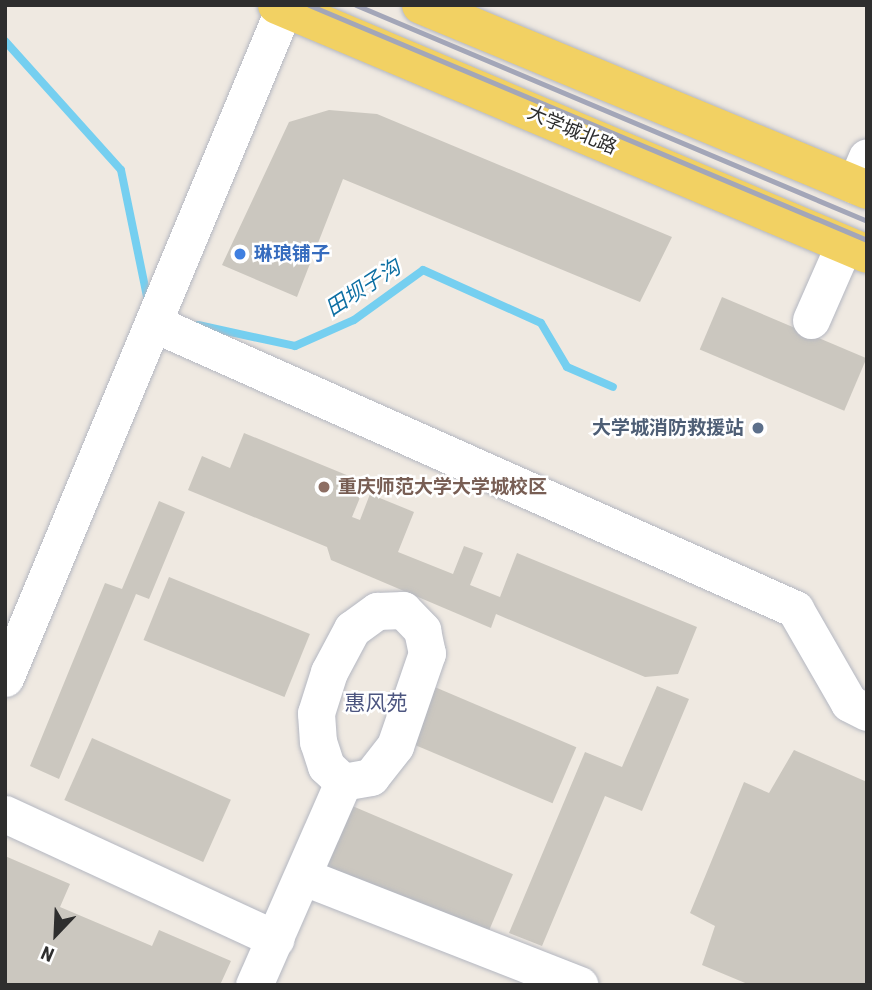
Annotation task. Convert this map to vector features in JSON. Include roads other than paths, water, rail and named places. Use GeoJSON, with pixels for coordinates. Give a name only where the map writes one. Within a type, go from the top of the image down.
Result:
{"type":"FeatureCollection","features":[{"type":"Feature","properties":{"kind":"main road"},"geometry":{"type":"LineString","coordinates":[[421,5],[863,178]]}},
{"type":"Feature","properties":{"kind":"main road","name":"大学城北路"},"geometry":{"type":"LineString","coordinates":[[281,7],[855,250]]}},
{"type":"Feature","properties":{"kind":"lane"},"geometry":{"type":"LineString","coordinates":[[5,678],[155,324],[281,7]]}},
{"type":"Feature","properties":{"kind":"lane"},"geometry":{"type":"LineString","coordinates":[[811,320],[855,250]]}},
{"type":"Feature","properties":{"kind":"lane"},"geometry":{"type":"LineString","coordinates":[[155,324],[795,610],[849,704],[867,712]]}},
{"type":"Feature","properties":{"kind":"lane"},"geometry":{"type":"LineString","coordinates":[[254,985],[343,782]]}},
{"type":"Feature","properties":{"kind":"lane"},"geometry":{"type":"LineString","coordinates":[[5,814],[276,939]]}},
{"type":"Feature","properties":{"kind":"lane"},"geometry":{"type":"LineString","coordinates":[[317,882],[580,985]]}},
{"type":"Feature","properties":{"kind":"waterway","name":"田坝子沟"},"geometry":{"type":"LineString","coordinates":[[5,41],[121,170],[148,302]]}},
{"type":"Feature","properties":{"kind":"waterway","name":"田坝子沟"},"geometry":{"type":"LineString","coordinates":[[198,325],[295,346],[354,320],[423,270],[541,323],[567,367],[613,387]]}},
{"type":"Feature","properties":{"kind":"railway"},"geometry":{"type":"LineString","coordinates":[[309,5],[867,240]]}},
{"type":"Feature","properties":{"kind":"railway"},"geometry":{"type":"LineString","coordinates":[[356,5],[867,221]]}},
{"type":"Feature","properties":{"kind":"place","name":"琳琅铺子"},"geometry":{"type":"Point","coordinates":[240,254]}},
{"type":"Feature","properties":{"kind":"place","name":"大学城消防救援站"},"geometry":{"type":"Point","coordinates":[758,428]}},
{"type":"Feature","properties":{"kind":"place","name":"重庆师范大学大学城校区"},"geometry":{"type":"Point","coordinates":[324,487]}},
{"type":"Feature","properties":{"kind":"district","name":"惠风苑"},"geometry":{"type":"Point","coordinates":[376,703]}}]}
